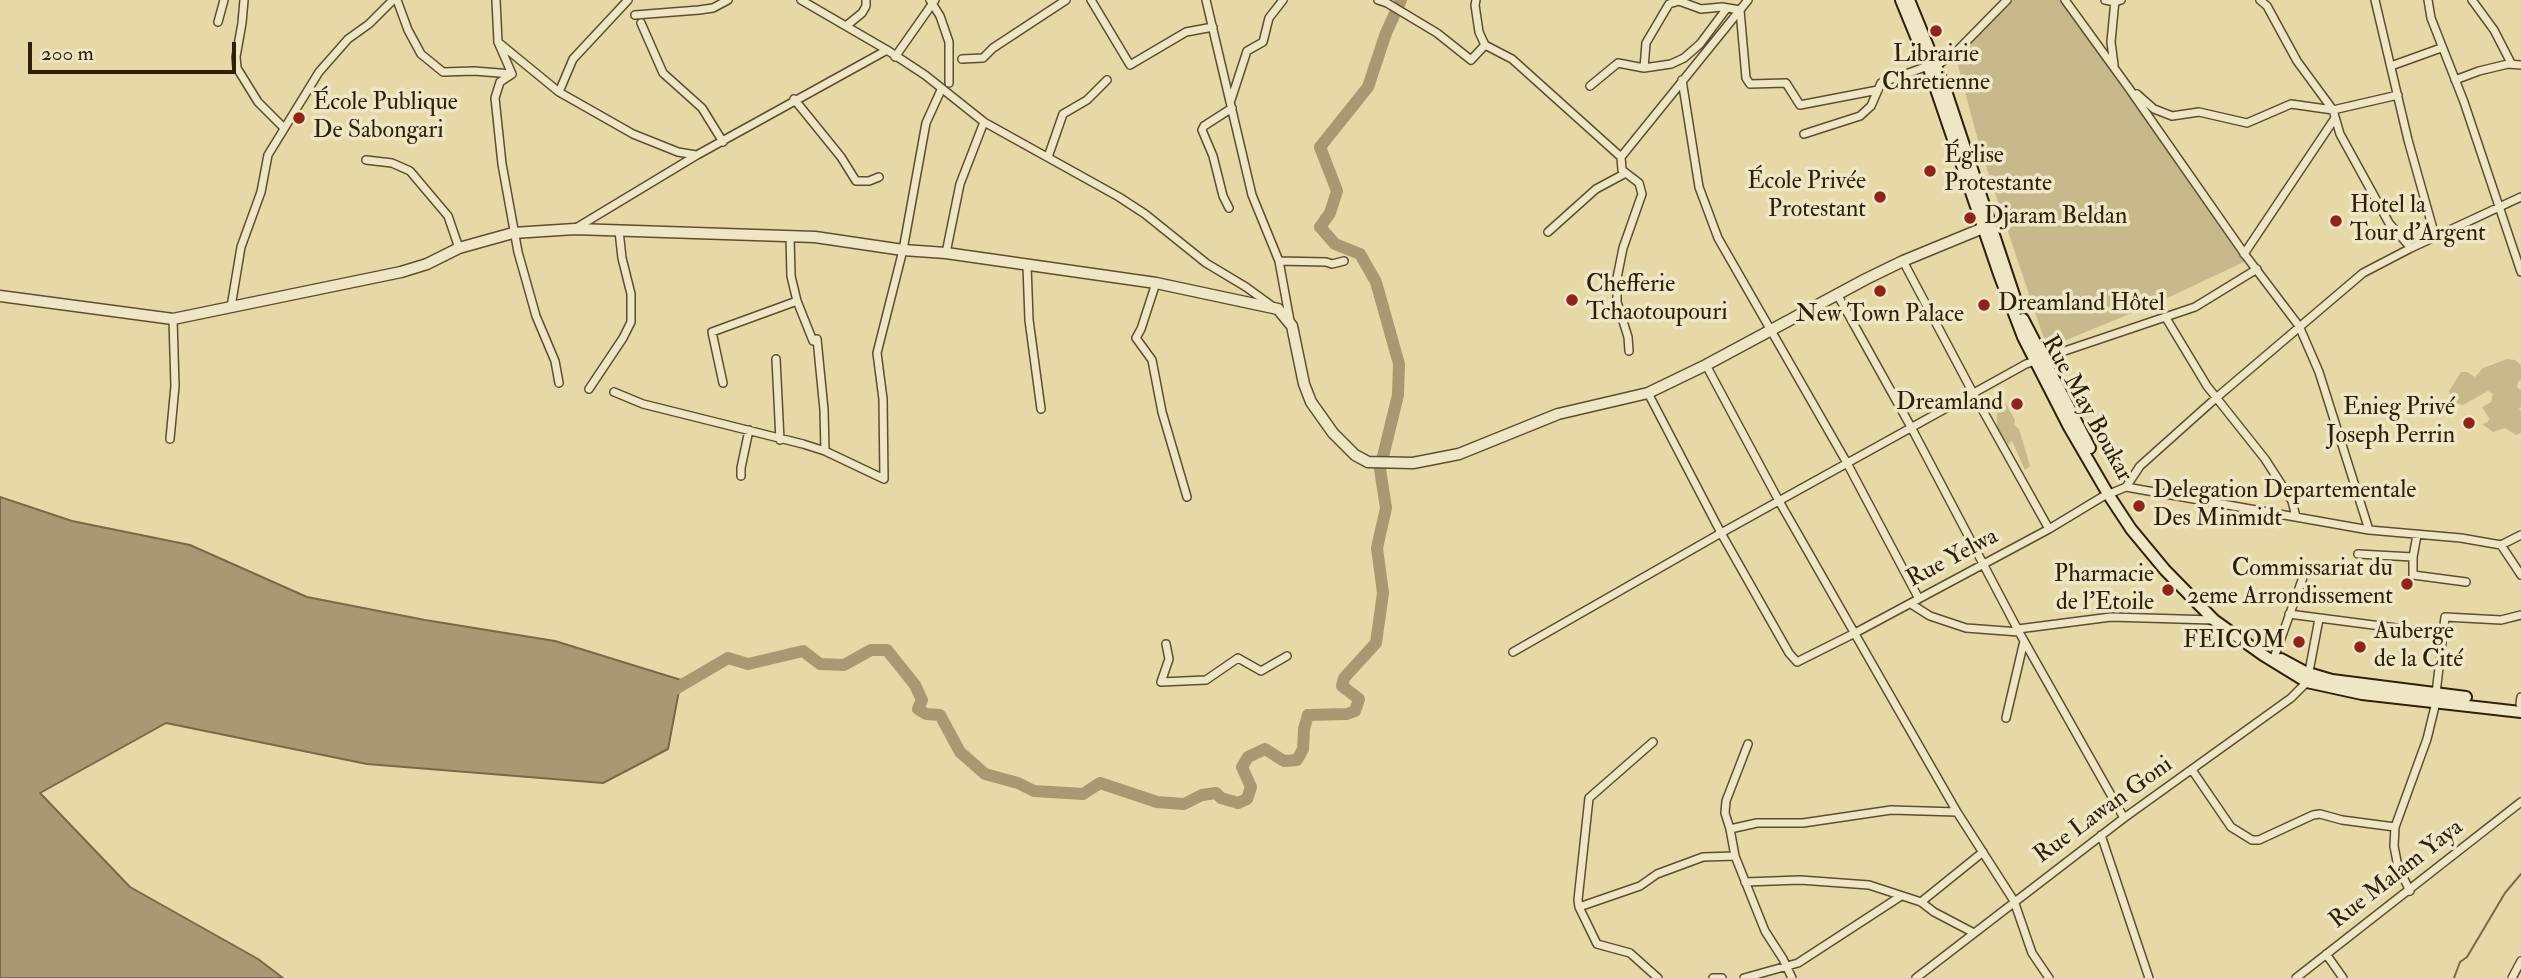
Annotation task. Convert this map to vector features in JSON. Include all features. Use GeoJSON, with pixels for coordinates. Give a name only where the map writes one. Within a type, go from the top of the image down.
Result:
{"type":"FeatureCollection","features":[{"type":"Feature","properties":{"kind":"main road","name":"Rue May Boukar"},"geometry":{"type":"LineString","coordinates":[[1901,0],[1932,66]]}},
{"type":"Feature","properties":{"kind":"main road","name":"Rue May Boukar"},"geometry":{"type":"LineString","coordinates":[[1909,0],[1988,226],[2012,311],[2038,359],[2116,491],[2158,552],[2205,604],[2308,678]]}},
{"type":"Feature","properties":{"kind":"main road","name":"Rue May Boukar"},"geometry":{"type":"LineString","coordinates":[[2116,491],[2131,529],[2158,561],[2214,620],[2263,655],[2338,690],[2521,704]]}},
{"type":"Feature","properties":{"kind":"main road","name":"Rue May Boukar"},"geometry":{"type":"LineString","coordinates":[[2436,698],[2521,712]]}},
{"type":"Feature","properties":{"kind":"street"},"geometry":{"type":"LineString","coordinates":[[218,22],[224,0]]}},
{"type":"Feature","properties":{"kind":"street"},"geometry":{"type":"LineString","coordinates":[[244,0],[236,57],[237,68],[258,102],[284,128]]}},
{"type":"Feature","properties":{"kind":"street"},"geometry":{"type":"LineString","coordinates":[[231,307],[241,247],[261,192],[268,155],[319,72],[348,39],[395,0],[421,54],[443,72],[512,74]]}},
{"type":"Feature","properties":{"kind":"street"},"geometry":{"type":"LineString","coordinates":[[496,0],[498,42],[512,74]]}},
{"type":"Feature","properties":{"kind":"street"},"geometry":{"type":"LineString","coordinates":[[559,92],[573,59],[628,0]]}},
{"type":"Feature","properties":{"kind":"street"},"geometry":{"type":"LineString","coordinates":[[635,15],[713,8],[728,0]]}},
{"type":"Feature","properties":{"kind":"street"},"geometry":{"type":"LineString","coordinates":[[801,0],[925,75],[984,122],[1128,203],[1206,263],[1246,287],[1282,312],[1290,321]]}},
{"type":"Feature","properties":{"kind":"street"},"geometry":{"type":"LineString","coordinates":[[846,26],[862,13],[866,0]]}},
{"type":"Feature","properties":{"kind":"street"},"geometry":{"type":"LineString","coordinates":[[962,59],[983,58],[993,48],[1066,0]]}},
{"type":"Feature","properties":{"kind":"street"},"geometry":{"type":"LineString","coordinates":[[1091,0],[1130,65],[1137,64],[1186,32],[1213,27]]}},
{"type":"Feature","properties":{"kind":"street"},"geometry":{"type":"LineString","coordinates":[[1206,0],[1252,195],[1279,261],[1304,384],[1320,418],[1346,448],[1367,462],[1413,463],[1459,454],[1558,414],[1648,393],[1903,261],[1988,226]]}},
{"type":"Feature","properties":{"kind":"street"},"geometry":{"type":"LineString","coordinates":[[1229,208],[1202,130],[1232,104],[1247,51],[1263,42],[1269,18],[1283,0]]}},
{"type":"Feature","properties":{"kind":"street"},"geometry":{"type":"LineString","coordinates":[[1378,0],[1387,1],[1437,33],[1471,60],[1485,45]]}},
{"type":"Feature","properties":{"kind":"street"},"geometry":{"type":"LineString","coordinates":[[1476,0],[1479,32],[1485,45],[1512,59],[1621,157]]}},
{"type":"Feature","properties":{"kind":"street"},"geometry":{"type":"LineString","coordinates":[[1629,351],[1628,338],[1617,302],[1617,278],[1623,248],[1642,194],[1639,183],[1624,174],[1621,157],[1748,0]]}},
{"type":"Feature","properties":{"kind":"street"},"geometry":{"type":"LineString","coordinates":[[1804,134],[1866,113],[1880,84],[1890,78],[1932,66],[1955,53],[2007,0]]}},
{"type":"Feature","properties":{"kind":"street"},"geometry":{"type":"LineString","coordinates":[[2065,0],[2244,254],[2299,326],[2319,372],[2369,530]]}},
{"type":"Feature","properties":{"kind":"street"},"geometry":{"type":"LineString","coordinates":[[2105,0],[2117,1],[2111,42],[2115,69]]}},
{"type":"Feature","properties":{"kind":"street"},"geometry":{"type":"LineString","coordinates":[[2375,0],[2411,151],[2435,236]]}},
{"type":"Feature","properties":{"kind":"street"},"geometry":{"type":"LineString","coordinates":[[2428,0],[2441,48],[2455,80],[2521,272]]}},
{"type":"Feature","properties":{"kind":"street"},"geometry":{"type":"LineString","coordinates":[[2472,0],[2494,30],[2511,64]]}},
{"type":"Feature","properties":{"kind":"street"},"geometry":{"type":"LineString","coordinates":[[895,57],[933,1]]}},
{"type":"Feature","properties":{"kind":"street"},"geometry":{"type":"LineString","coordinates":[[933,1],[949,43],[948,83]]}},
{"type":"Feature","properties":{"kind":"street"},"geometry":{"type":"LineString","coordinates":[[1644,68],[1646,43],[1669,4],[1679,1],[1701,9],[1740,10]]}},
{"type":"Feature","properties":{"kind":"street"},"geometry":{"type":"LineString","coordinates":[[2267,2],[2297,61],[2334,114],[2340,134],[2389,223],[2411,248]]}},
{"type":"Feature","properties":{"kind":"street"},"geometry":{"type":"LineString","coordinates":[[1590,86],[1618,63],[1644,68],[1671,64],[1684,58],[1700,44],[1727,8]]}},
{"type":"Feature","properties":{"kind":"street"},"geometry":{"type":"LineString","coordinates":[[1740,10],[1746,78],[1750,84],[1786,83],[1800,105],[1878,90]]}},
{"type":"Feature","properties":{"kind":"street"},"geometry":{"type":"LineString","coordinates":[[641,23],[663,72],[702,108],[723,142]]}},
{"type":"Feature","properties":{"kind":"street"},"geometry":{"type":"LineString","coordinates":[[498,42],[559,92],[634,134],[678,152],[697,155]]}},
{"type":"Feature","properties":{"kind":"street"},"geometry":{"type":"LineString","coordinates":[[2391,66],[2441,48]]}},
{"type":"Feature","properties":{"kind":"street"},"geometry":{"type":"LineString","coordinates":[[575,229],[794,99],[887,50]]}},
{"type":"Feature","properties":{"kind":"street"},"geometry":{"type":"LineString","coordinates":[[2455,80],[2479,71],[2511,64],[2521,65]]}},
{"type":"Feature","properties":{"kind":"street"},"geometry":{"type":"LineString","coordinates":[[512,74],[500,82],[495,98],[513,233],[536,316],[555,361],[559,383]]}},
{"type":"Feature","properties":{"kind":"street"},"geometry":{"type":"LineString","coordinates":[[1048,157],[1063,114],[1087,100],[1107,80]]}},
{"type":"Feature","properties":{"kind":"street"},"geometry":{"type":"LineString","coordinates":[[1682,80],[1691,145],[1705,207],[1718,237],[1847,463],[1919,599]]}},
{"type":"Feature","properties":{"kind":"street"},"geometry":{"type":"LineString","coordinates":[[2128,87],[2154,109],[2172,116],[2199,112],[2247,122],[2291,104],[2334,114],[2398,95]]}},
{"type":"Feature","properties":{"kind":"street"},"geometry":{"type":"LineString","coordinates":[[614,392],[643,404],[803,444],[884,479],[883,399],[876,359],[903,250],[926,123],[941,90]]}},
{"type":"Feature","properties":{"kind":"street"},"geometry":{"type":"LineString","coordinates":[[794,99],[841,157],[856,181],[869,181],[879,177]]}},
{"type":"Feature","properties":{"kind":"street"},"geometry":{"type":"LineString","coordinates":[[2244,254],[2334,114]]}},
{"type":"Feature","properties":{"kind":"street"},"geometry":{"type":"LineString","coordinates":[[947,253],[960,184],[984,122]]}},
{"type":"Feature","properties":{"kind":"street"},"geometry":{"type":"LineString","coordinates":[[366,160],[392,163],[410,171],[448,216],[459,248]]}},
{"type":"Feature","properties":{"kind":"street"},"geometry":{"type":"LineString","coordinates":[[1549,232],[1596,189],[1624,174]]}},
{"type":"Feature","properties":{"kind":"street"},"geometry":{"type":"LineString","coordinates":[[2116,491],[2216,397],[2363,273],[2435,236],[2521,197]]}},
{"type":"Feature","properties":{"kind":"street"},"geometry":{"type":"LineString","coordinates":[[0,296],[173,319],[414,268],[459,248],[513,233],[575,229],[815,237],[1156,283],[1273,307]]}},
{"type":"Feature","properties":{"kind":"street"},"geometry":{"type":"LineString","coordinates":[[589,388],[631,322],[631,294],[621,258],[619,231]]}},
{"type":"Feature","properties":{"kind":"street"},"geometry":{"type":"LineString","coordinates":[[790,236],[791,276],[797,301],[815,340],[824,410],[824,451]]}},
{"type":"Feature","properties":{"kind":"street"},"geometry":{"type":"LineString","coordinates":[[1279,261],[1332,264],[1344,261]]}},
{"type":"Feature","properties":{"kind":"street"},"geometry":{"type":"LineString","coordinates":[[1903,261],[2049,529]]}},
{"type":"Feature","properties":{"kind":"street"},"geometry":{"type":"LineString","coordinates":[[1027,265],[1028,320],[1041,409]]}},
{"type":"Feature","properties":{"kind":"street"},"geometry":{"type":"LineString","coordinates":[[1513,652],[1721,533],[2038,359],[2204,303],[2257,269]]}},
{"type":"Feature","properties":{"kind":"street"},"geometry":{"type":"LineString","coordinates":[[1156,283],[1136,338],[1152,360],[1162,412],[1188,497]]}},
{"type":"Feature","properties":{"kind":"street"},"geometry":{"type":"LineString","coordinates":[[1837,294],[2019,631],[2124,818]]}},
{"type":"Feature","properties":{"kind":"street"},"geometry":{"type":"LineString","coordinates":[[723,383],[712,332],[797,301]]}},
{"type":"Feature","properties":{"kind":"street"},"geometry":{"type":"LineString","coordinates":[[2166,318],[2193,365],[2265,458],[2292,501],[2296,517]]}},
{"type":"Feature","properties":{"kind":"street"},"geometry":{"type":"LineString","coordinates":[[170,439],[175,386],[173,319]]}},
{"type":"Feature","properties":{"kind":"street"},"geometry":{"type":"LineString","coordinates":[[776,359],[780,440]]}},
{"type":"Feature","properties":{"kind":"street"},"geometry":{"type":"LineString","coordinates":[[1706,365],[1779,501],[1957,812],[2014,901],[2032,953],[2049,978]]}},
{"type":"Feature","properties":{"kind":"street"},"geometry":{"type":"LineString","coordinates":[[1648,393],[1721,533]]}},
{"type":"Feature","properties":{"kind":"street"},"geometry":{"type":"LineString","coordinates":[[741,476],[749,430]]}},
{"type":"Feature","properties":{"kind":"street"},"geometry":{"type":"LineString","coordinates":[[2116,491],[2369,530],[2461,538],[2501,545],[2521,535]]}},
{"type":"Feature","properties":{"kind":"street","name":"Rue Yelwa"},"geometry":{"type":"LineString","coordinates":[[1721,533],[1789,653],[1797,662],[1911,604],[2116,491]]}},
{"type":"Feature","properties":{"kind":"street"},"geometry":{"type":"LineString","coordinates":[[2417,535],[2413,575],[2466,582]]}},
{"type":"Feature","properties":{"kind":"street"},"geometry":{"type":"LineString","coordinates":[[2501,545],[2521,575]]}},
{"type":"Feature","properties":{"kind":"street"},"geometry":{"type":"LineString","coordinates":[[2358,554],[2413,557]]}},
{"type":"Feature","properties":{"kind":"street"},"geometry":{"type":"LineString","coordinates":[[2275,655],[2306,569]]}},
{"type":"Feature","properties":{"kind":"street"},"geometry":{"type":"LineString","coordinates":[[1911,604],[1930,616],[1966,628],[2019,631],[2111,617],[2214,620]]}},
{"type":"Feature","properties":{"kind":"street"},"geometry":{"type":"LineString","coordinates":[[2290,614],[2441,634]]}},
{"type":"Feature","properties":{"kind":"street"},"geometry":{"type":"LineString","coordinates":[[2410,891],[2398,867],[2394,846],[2395,827],[2427,739],[2436,698],[2445,617],[2501,620],[2521,615]]}},
{"type":"Feature","properties":{"kind":"street"},"geometry":{"type":"LineString","coordinates":[[2308,678],[2319,619]]}},
{"type":"Feature","properties":{"kind":"street"},"geometry":{"type":"LineString","coordinates":[[2006,718],[2024,640]]}},
{"type":"Feature","properties":{"kind":"street"},"geometry":{"type":"LineString","coordinates":[[1166,645],[1169,659],[1161,682],[1206,680],[1238,658],[1261,671],[1287,656]]}},
{"type":"Feature","properties":{"kind":"street","name":"Rue Lawan Goni"},"geometry":{"type":"LineString","coordinates":[[1916,978],[2101,835],[2291,698],[2308,678]]}},
{"type":"Feature","properties":{"kind":"street"},"geometry":{"type":"LineString","coordinates":[[2521,697],[2521,704]]}},
{"type":"Feature","properties":{"kind":"street"},"geometry":{"type":"LineString","coordinates":[[1653,742],[1589,797],[1579,907],[1597,944],[1630,953],[1658,978]]}},
{"type":"Feature","properties":{"kind":"street"},"geometry":{"type":"LineString","coordinates":[[1748,744],[1726,801],[1725,813],[1735,856],[1745,882],[1765,931],[1792,978]]}},
{"type":"Feature","properties":{"kind":"street"},"geometry":{"type":"LineString","coordinates":[[2192,770],[2231,827],[2252,840],[2268,837],[2320,814],[2342,821],[2395,827]]}},
{"type":"Feature","properties":{"kind":"street","name":"Rue Malam Yaya"},"geometry":{"type":"LineString","coordinates":[[2296,978],[2521,802]]}},
{"type":"Feature","properties":{"kind":"street"},"geometry":{"type":"LineString","coordinates":[[1730,829],[1751,823],[1803,822],[1891,810],[1957,812]]}},
{"type":"Feature","properties":{"kind":"street"},"geometry":{"type":"LineString","coordinates":[[2101,835],[2149,978]]}},
{"type":"Feature","properties":{"kind":"street"},"geometry":{"type":"LineString","coordinates":[[1921,902],[1983,852]]}},
{"type":"Feature","properties":{"kind":"street"},"geometry":{"type":"LineString","coordinates":[[1579,907],[1640,886],[1657,874],[1703,857],[1735,856]]}},
{"type":"Feature","properties":{"kind":"street"},"geometry":{"type":"LineString","coordinates":[[1745,882],[1800,880],[1869,885],[1921,902],[1973,933]]}},
{"type":"Feature","properties":{"kind":"street"},"geometry":{"type":"LineString","coordinates":[[1744,978],[1787,967],[1805,959],[1901,895]]}},
{"type":"Feature","properties":{"kind":"street"},"geometry":{"type":"LineString","coordinates":[[2326,954],[2343,978]]}},
{"type":"Feature","properties":{"kind":"street"},"geometry":{"type":"LineString","coordinates":[[2512,978],[2521,961]]}},
{"type":"Feature","properties":{"kind":"street"},"geometry":{"type":"LineString","coordinates":[[1713,978],[1722,978]]}},
{"type":"Feature","properties":{"kind":"shaded area"},"geometry":{"type":"Polygon","coordinates":[[[2012,0],[2060,0],[2246,261],[2161,301],[2047,348],[1980,148],[1956,58],[2012,0]]]}},
{"type":"Feature","properties":{"kind":"shaded area"},"geometry":{"type":"Polygon","coordinates":[[[2507,359],[2515,360],[2521,365],[2521,380],[2517,387],[2521,390],[2521,433],[2516,435],[2505,428],[2493,432],[2482,424],[2488,422],[2489,418],[2482,407],[2491,402],[2493,394],[2488,391],[2463,405],[2455,403],[2449,391],[2461,372],[2475,377],[2483,368],[2507,359]]]}},
{"type":"Feature","properties":{"kind":"shaded area"},"geometry":{"type":"Polygon","coordinates":[[[1997,402],[2006,404],[2015,420],[2014,425],[2019,429],[2030,466],[2025,470],[2012,441],[2008,445],[1997,429],[1997,402]]]}},
{"type":"Feature","properties":{"kind":"shaded area"},"geometry":{"type":"Polygon","coordinates":[[[0,497],[72,521],[190,545],[307,597],[555,641],[681,680],[668,749],[603,783],[367,764],[166,723],[40,793],[130,887],[258,959],[283,978],[0,978],[0,497]]]}},
{"type":"Feature","properties":{"kind":"waterway"},"geometry":{"type":"LineString","coordinates":[[665,695],[728,658],[748,664],[803,651],[820,664],[844,665],[871,650],[887,650],[915,685],[922,700],[918,709],[926,714],[940,715],[960,752],[985,774],[1018,783],[1034,791],[1083,794],[1100,783],[1157,802],[1184,804],[1202,795],[1216,793],[1221,798],[1238,803],[1247,799],[1251,787],[1242,767],[1248,757],[1265,749],[1284,761],[1297,760],[1303,749],[1308,715],[1347,714],[1355,711],[1359,699],[1342,686],[1344,678],[1376,643],[1383,593],[1377,548],[1386,508],[1380,469],[1398,395],[1399,364],[1376,282],[1360,254],[1335,244],[1320,227],[1330,213],[1337,191],[1320,147],[1368,87],[1386,33],[1401,0]]}},
{"type":"Feature","properties":{"kind":"waterway"},"geometry":{"type":"LineString","coordinates":[[2454,978],[2460,962],[2467,957],[2505,893],[2521,874]]}},
{"type":"Feature","properties":{"kind":"place","name":"Librairie Chretienne"},"geometry":{"type":"Point","coordinates":[1936,31]}},
{"type":"Feature","properties":{"kind":"place","name":"École Publique De Sabongari"},"geometry":{"type":"Point","coordinates":[299,118]}},
{"type":"Feature","properties":{"kind":"place","name":"Église Protestante"},"geometry":{"type":"Point","coordinates":[1930,171]}},
{"type":"Feature","properties":{"kind":"place","name":"École Privée Protestant"},"geometry":{"type":"Point","coordinates":[1880,197]}},
{"type":"Feature","properties":{"kind":"place","name":"Djaram Beldan"},"geometry":{"type":"Point","coordinates":[1970,218]}},
{"type":"Feature","properties":{"kind":"place","name":"Hotel la Tour d'Argent"},"geometry":{"type":"Point","coordinates":[2336,221]}},
{"type":"Feature","properties":{"kind":"place","name":"New Town Palace"},"geometry":{"type":"Point","coordinates":[1880,291]}},
{"type":"Feature","properties":{"kind":"place","name":"Chefferie Tchaotoupouri"},"geometry":{"type":"Point","coordinates":[1572,300]}},
{"type":"Feature","properties":{"kind":"place","name":"Dreamland Hôtel"},"geometry":{"type":"Point","coordinates":[1984,305]}},
{"type":"Feature","properties":{"kind":"place","name":"Dreamland"},"geometry":{"type":"Point","coordinates":[2017,404]}},
{"type":"Feature","properties":{"kind":"place","name":"Enieg Privé Joseph Perrin"},"geometry":{"type":"Point","coordinates":[2469,423]}},
{"type":"Feature","properties":{"kind":"place","name":"Delegation Departementale Des Minmidt"},"geometry":{"type":"Point","coordinates":[2139,506]}},
{"type":"Feature","properties":{"kind":"place","name":"Commissariat du 2eme Arrondissement"},"geometry":{"type":"Point","coordinates":[2407,584]}},
{"type":"Feature","properties":{"kind":"place","name":"Pharmacie de l'Etoile"},"geometry":{"type":"Point","coordinates":[2168,590]}},
{"type":"Feature","properties":{"kind":"place","name":"FEICOM"},"geometry":{"type":"Point","coordinates":[2299,642]}},
{"type":"Feature","properties":{"kind":"place","name":"Auberge de la Cité"},"geometry":{"type":"Point","coordinates":[2360,647]}}]}
